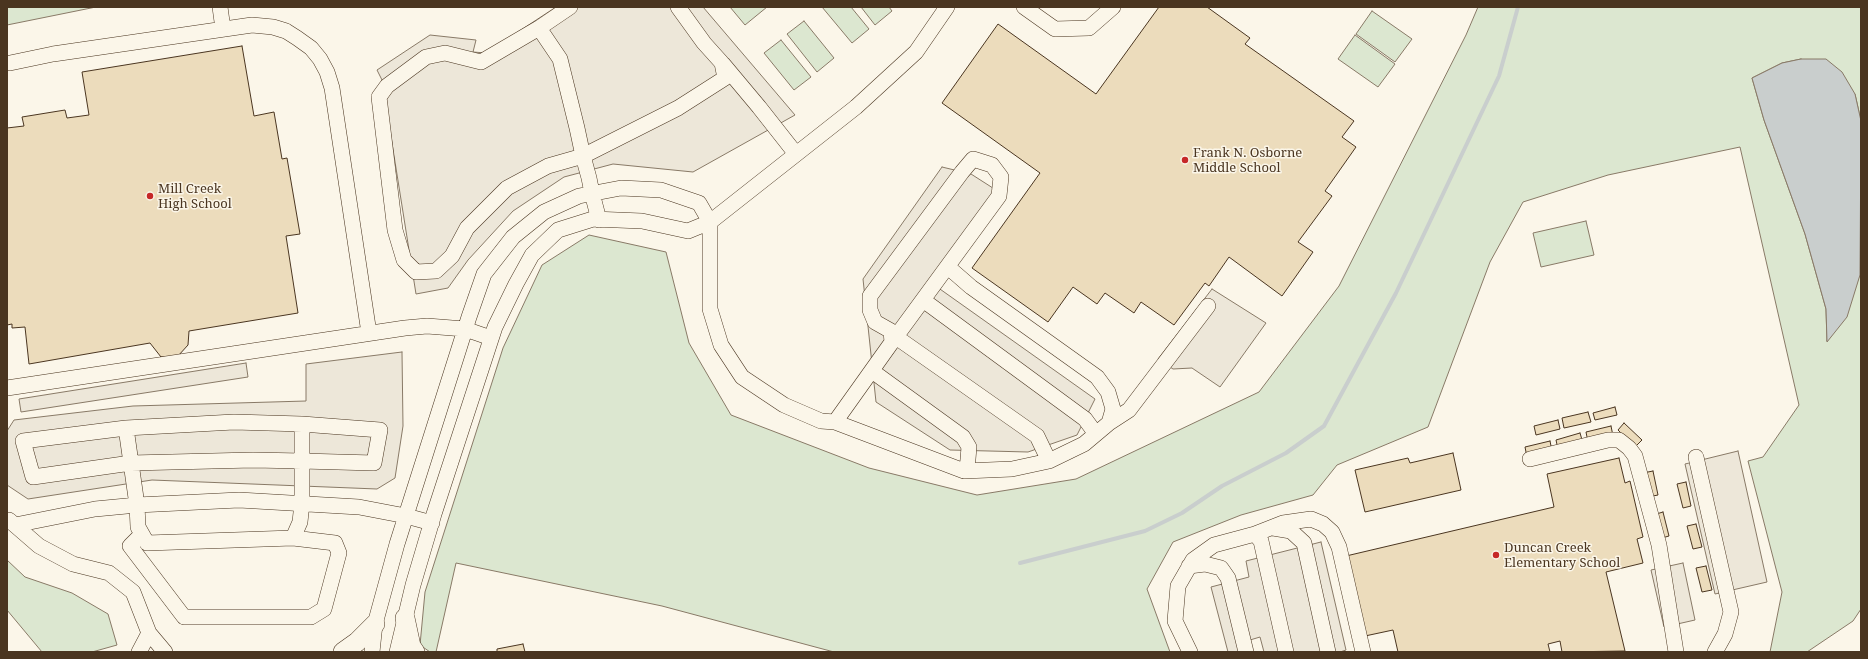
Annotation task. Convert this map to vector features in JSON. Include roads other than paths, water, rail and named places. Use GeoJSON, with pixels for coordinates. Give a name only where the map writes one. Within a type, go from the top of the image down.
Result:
{"type":"FeatureCollection","features":[{"type":"Feature","properties":{"kind":"main road"},"geometry":{"type":"LineString","coordinates":[[405,618],[411,646],[415,652]]}},
{"type":"Feature","properties":{"kind":"main road"},"geometry":{"type":"LineString","coordinates":[[342,652],[357,642],[375,624]]}},
{"type":"Feature","properties":{"kind":"street"},"geometry":{"type":"LineString","coordinates":[[220,7],[223,29]]}},
{"type":"Feature","properties":{"kind":"street"},"geometry":{"type":"LineString","coordinates":[[570,7],[539,28],[481,62],[446,53],[426,57],[386,86],[379,97],[395,230],[404,260],[416,272],[436,271],[452,256],[467,228],[507,188],[548,166],[583,156],[678,108],[725,78],[722,63]]}},
{"type":"Feature","properties":{"kind":"street"},"geometry":{"type":"LineString","coordinates":[[678,7],[704,43],[759,107],[796,154]]}},
{"type":"Feature","properties":{"kind":"street"},"geometry":{"type":"LineString","coordinates":[[397,652],[413,585],[491,338],[516,284],[532,255],[558,230],[593,219],[642,221],[688,231],[710,222],[856,106],[916,52],[947,7]]}},
{"type":"Feature","properties":{"kind":"street"},"geometry":{"type":"LineString","coordinates":[[1024,7],[1055,29],[1089,28],[1113,7]]}},
{"type":"Feature","properties":{"kind":"street"},"geometry":{"type":"LineString","coordinates":[[10,63],[53,54],[252,24],[273,27],[286,31],[311,48],[320,59],[327,72],[332,88],[369,334]]}},
{"type":"Feature","properties":{"kind":"street"},"geometry":{"type":"LineString","coordinates":[[539,28],[560,59],[599,220]]}},
{"type":"Feature","properties":{"kind":"street"},"geometry":{"type":"LineString","coordinates":[[836,422],[894,339],[999,196],[1001,177],[992,165],[973,159],[870,296],[870,310],[876,322],[891,331],[894,339],[1037,436],[1049,461]]}},
{"type":"Feature","properties":{"kind":"street"},"geometry":{"type":"LineString","coordinates":[[372,652],[375,624],[406,516],[465,329],[484,274],[513,237],[544,212],[579,196],[621,188],[661,190],[699,202],[710,222],[710,310],[721,345],[742,377],[784,405],[821,421],[836,422],[893,445],[967,471],[1012,469],[1049,461],[1084,444],[1096,434],[1111,416],[1129,410],[1208,306]]}},
{"type":"Feature","properties":{"kind":"street"},"geometry":{"type":"LineString","coordinates":[[948,267],[971,287],[1097,377],[1108,392],[1111,416]]}},
{"type":"Feature","properties":{"kind":"street"},"geometry":{"type":"LineString","coordinates":[[923,300],[1085,419],[1096,434]]}},
{"type":"Feature","properties":{"kind":"street"},"geometry":{"type":"LineString","coordinates":[[7,388],[427,326],[465,329],[491,338]]}},
{"type":"Feature","properties":{"kind":"street"},"geometry":{"type":"LineString","coordinates":[[872,371],[963,437],[969,447],[967,471]]}},
{"type":"Feature","properties":{"kind":"street"},"geometry":{"type":"LineString","coordinates":[[234,422],[302,424],[380,430],[374,463],[253,460],[131,463],[33,477],[23,441],[126,428],[234,422]]}},
{"type":"Feature","properties":{"kind":"street"},"geometry":{"type":"LineString","coordinates":[[293,538],[300,522],[302,503],[302,424]]}},
{"type":"Feature","properties":{"kind":"street"},"geometry":{"type":"LineString","coordinates":[[126,428],[137,505],[138,527],[147,542],[293,538],[335,543],[339,553],[324,609],[310,617],[184,617],[130,546],[142,534]]}},
{"type":"Feature","properties":{"kind":"street"},"geometry":{"type":"LineString","coordinates":[[1530,459],[1608,440],[1619,440],[1635,456],[1659,545],[1676,652]]}},
{"type":"Feature","properties":{"kind":"street"},"geometry":{"type":"LineString","coordinates":[[1696,457],[1731,612],[1725,634],[1715,652]]}},
{"type":"Feature","properties":{"kind":"street"},"geometry":{"type":"LineString","coordinates":[[11,522],[95,508],[238,500],[359,507],[406,516],[432,523]]}},
{"type":"Feature","properties":{"kind":"street"},"geometry":{"type":"LineString","coordinates":[[1190,652],[1175,621],[1178,586],[1193,560],[1214,545],[1255,534],[1277,525],[1311,519],[1323,524],[1332,532],[1340,547],[1363,652]]}},
{"type":"Feature","properties":{"kind":"street"},"geometry":{"type":"LineString","coordinates":[[11,522],[39,546],[73,564],[109,573],[133,592],[149,633],[164,652]]}},
{"type":"Feature","properties":{"kind":"street"},"geometry":{"type":"LineString","coordinates":[[1277,525],[1291,531],[1304,543],[1328,652]]}},
{"type":"Feature","properties":{"kind":"street"},"geometry":{"type":"LineString","coordinates":[[1255,534],[1261,541],[1286,652]]}},
{"type":"Feature","properties":{"kind":"street"},"geometry":{"type":"LineString","coordinates":[[1189,566],[1205,564],[1221,568],[1228,578],[1246,652]]}},
{"type":"Feature","properties":{"kind":"street"},"geometry":{"type":"LineString","coordinates":[[139,652],[149,633]]}},
{"type":"Feature","properties":{"kind":"waterway"},"geometry":{"type":"LineString","coordinates":[[1020,563],[1145,531],[1182,513],[1222,486],[1286,453],[1324,426],[1396,293],[1499,76],[1518,7]]}},
{"type":"Feature","properties":{"kind":"place","name":"Frank N. Osborne Middle School"},"geometry":{"type":"Point","coordinates":[1185,160]}},
{"type":"Feature","properties":{"kind":"place","name":"Mill Creek High School"},"geometry":{"type":"Point","coordinates":[150,196]}},
{"type":"Feature","properties":{"kind":"place","name":"Duncan Creek Elementary School"},"geometry":{"type":"Point","coordinates":[1496,555]}}]}
